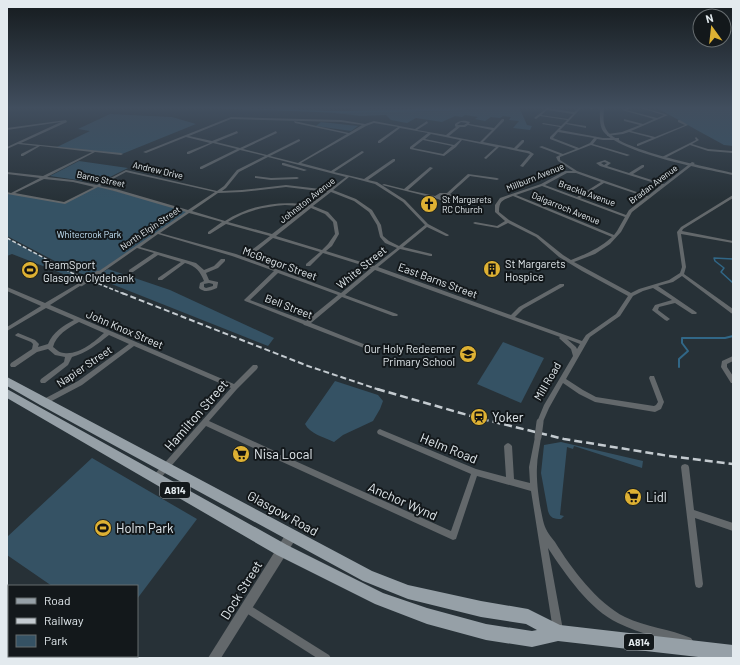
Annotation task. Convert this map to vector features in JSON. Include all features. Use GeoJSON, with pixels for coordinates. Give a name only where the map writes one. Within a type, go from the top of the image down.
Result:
{"type":"FeatureCollection","features":[{"type":"Feature","properties":{"kind":"main road","name":"Glasgow Road"},"geometry":{"type":"LineString","coordinates":[[7,381],[291,536],[368,576],[408,592],[482,609],[528,617],[558,633]]}},
{"type":"Feature","properties":{"kind":"main road","name":"A814"},"geometry":{"type":"LineString","coordinates":[[7,393],[282,550],[397,606],[479,630],[532,640],[558,633],[726,652]]}},
{"type":"Feature","properties":{"kind":"street"},"geometry":{"type":"LineString","coordinates":[[7,148],[29,138]]}},
{"type":"Feature","properties":{"kind":"street"},"geometry":{"type":"LineString","coordinates":[[144,152],[182,138]]}},
{"type":"Feature","properties":{"kind":"street"},"geometry":{"type":"LineString","coordinates":[[196,138],[298,164],[304,168]]}},
{"type":"Feature","properties":{"kind":"street"},"geometry":{"type":"LineString","coordinates":[[188,153],[223,138]]}},
{"type":"Feature","properties":{"kind":"street"},"geometry":{"type":"LineString","coordinates":[[201,168],[263,138]]}},
{"type":"Feature","properties":{"kind":"street"},"geometry":{"type":"LineString","coordinates":[[298,164],[342,138]]}},
{"type":"Feature","properties":{"kind":"street"},"geometry":{"type":"LineString","coordinates":[[378,142],[384,138]]}},
{"type":"Feature","properties":{"kind":"street"},"geometry":{"type":"LineString","coordinates":[[457,138],[515,149],[532,154],[522,166]]}},
{"type":"Feature","properties":{"kind":"street"},"geometry":{"type":"LineString","coordinates":[[481,143],[486,138]]}},
{"type":"Feature","properties":{"kind":"street"},"geometry":{"type":"LineString","coordinates":[[551,138],[580,149]]}},
{"type":"Feature","properties":{"kind":"street"},"geometry":{"type":"LineString","coordinates":[[576,172],[559,160],[558,157],[591,144],[596,138]]}},
{"type":"Feature","properties":{"kind":"street"},"geometry":{"type":"LineString","coordinates":[[597,138],[616,139],[665,156],[733,173]]}},
{"type":"Feature","properties":{"kind":"street"},"geometry":{"type":"LineString","coordinates":[[638,145],[655,138]]}},
{"type":"Feature","properties":{"kind":"street"},"geometry":{"type":"LineString","coordinates":[[665,156],[698,140],[696,138]]}},
{"type":"Feature","properties":{"kind":"street"},"geometry":{"type":"LineString","coordinates":[[454,146],[423,139],[411,148],[444,156],[462,139]]}},
{"type":"Feature","properties":{"kind":"street","name":"North Elgin Street"},"geometry":{"type":"LineString","coordinates":[[7,329],[98,273],[218,192],[225,187],[236,173],[299,140]]}},
{"type":"Feature","properties":{"kind":"street"},"geometry":{"type":"LineString","coordinates":[[515,149],[523,141]]}},
{"type":"Feature","properties":{"kind":"street"},"geometry":{"type":"LineString","coordinates":[[17,143],[121,154]]}},
{"type":"Feature","properties":{"kind":"street"},"geometry":{"type":"LineString","coordinates":[[591,144],[628,155]]}},
{"type":"Feature","properties":{"kind":"street"},"geometry":{"type":"LineString","coordinates":[[689,144],[708,150],[732,152]]}},
{"type":"Feature","properties":{"kind":"street"},"geometry":{"type":"LineString","coordinates":[[22,155],[40,146]]}},
{"type":"Feature","properties":{"kind":"street"},"geometry":{"type":"LineString","coordinates":[[486,158],[498,146]]}},
{"type":"Feature","properties":{"kind":"street"},"geometry":{"type":"LineString","coordinates":[[541,147],[563,155]]}},
{"type":"Feature","properties":{"kind":"street"},"geometry":{"type":"LineString","coordinates":[[12,194],[94,152]]}},
{"type":"Feature","properties":{"kind":"street"},"geometry":{"type":"LineString","coordinates":[[331,172],[362,152]]}},
{"type":"Feature","properties":{"kind":"street"},"geometry":{"type":"LineString","coordinates":[[365,180],[394,160]]}},
{"type":"Feature","properties":{"kind":"street"},"geometry":{"type":"LineString","coordinates":[[283,164],[331,172],[442,200],[452,200],[453,197],[448,194]]}},
{"type":"Feature","properties":{"kind":"street","name":"Bradan Avenue"},"geometry":{"type":"LineString","coordinates":[[571,262],[602,248],[612,240],[622,226],[626,216],[648,197],[693,164]]}},
{"type":"Feature","properties":{"kind":"street"},"geometry":{"type":"LineString","coordinates":[[605,166],[664,185]]}},
{"type":"Feature","properties":{"kind":"street"},"geometry":{"type":"LineString","coordinates":[[630,174],[643,166]]}},
{"type":"Feature","properties":{"kind":"street"},"geometry":{"type":"LineString","coordinates":[[404,190],[431,168]]}},
{"type":"Feature","properties":{"kind":"street","name":"Andrew Drive"},"geometry":{"type":"LineString","coordinates":[[7,193],[66,203],[126,171],[218,192],[296,186],[331,191],[355,200],[367,207],[376,217],[381,236],[387,242],[400,248],[430,255]]}},
{"type":"Feature","properties":{"kind":"street","name":"Millburn Avenue"},"geometry":{"type":"LineString","coordinates":[[631,295],[561,256],[537,236],[508,221],[497,212],[497,205],[501,200],[542,185],[566,172],[576,172],[648,197]]}},
{"type":"Feature","properties":{"kind":"street","name":"Barns Street"},"geometry":{"type":"LineString","coordinates":[[7,173],[44,177],[97,186],[189,211]]}},
{"type":"Feature","properties":{"kind":"street"},"geometry":{"type":"LineString","coordinates":[[438,198],[439,195],[448,194],[469,175],[497,179]]}},
{"type":"Feature","properties":{"kind":"street","name":"Johnston Avenue"},"geometry":{"type":"LineString","coordinates":[[274,236],[349,176]]}},
{"type":"Feature","properties":{"kind":"street"},"geometry":{"type":"LineString","coordinates":[[256,177],[267,179],[297,178]]}},
{"type":"Feature","properties":{"kind":"street"},"geometry":{"type":"LineString","coordinates":[[267,179],[268,188]]}},
{"type":"Feature","properties":{"kind":"street"},"geometry":{"type":"LineString","coordinates":[[577,198],[604,182]]}},
{"type":"Feature","properties":{"kind":"street"},"geometry":{"type":"LineString","coordinates":[[376,183],[409,205],[427,225],[447,235]]}},
{"type":"Feature","properties":{"kind":"street","name":"Brackla Avenue"},"geometry":{"type":"LineString","coordinates":[[542,185],[626,216]]}},
{"type":"Feature","properties":{"kind":"street"},"geometry":{"type":"LineString","coordinates":[[392,193],[399,189]]}},
{"type":"Feature","properties":{"kind":"street","name":"Dalgarroch Avenue"},"geometry":{"type":"LineString","coordinates":[[513,195],[614,236]]}},
{"type":"Feature","properties":{"kind":"street"},"geometry":{"type":"LineString","coordinates":[[682,274],[684,267],[679,232],[682,228],[733,196]]}},
{"type":"Feature","properties":{"kind":"street"},"geometry":{"type":"LineString","coordinates":[[209,233],[238,214],[265,205],[292,204],[312,207],[330,216],[338,227],[335,239],[308,265]]}},
{"type":"Feature","properties":{"kind":"street","name":"East Barns Street"},"geometry":{"type":"LineString","coordinates":[[189,211],[324,251],[375,268],[583,343]]}},
{"type":"Feature","properties":{"kind":"street"},"geometry":{"type":"LineString","coordinates":[[475,223],[498,227],[508,221]]}},
{"type":"Feature","properties":{"kind":"street","name":"White Street"},"geometry":{"type":"LineString","coordinates":[[306,324],[427,225]]}},
{"type":"Feature","properties":{"kind":"street"},"geometry":{"type":"LineString","coordinates":[[679,232],[733,242]]}},
{"type":"Feature","properties":{"kind":"street","name":"McGregor Street"},"geometry":{"type":"LineString","coordinates":[[157,233],[234,255],[395,315]]}},
{"type":"Feature","properties":{"kind":"street"},"geometry":{"type":"LineString","coordinates":[[255,250],[274,236]]}},
{"type":"Feature","properties":{"kind":"street"},"geometry":{"type":"LineString","coordinates":[[137,247],[194,264],[203,272],[207,281]]}},
{"type":"Feature","properties":{"kind":"street"},"geometry":{"type":"LineString","coordinates":[[131,271],[157,253]]}},
{"type":"Feature","properties":{"kind":"street"},"geometry":{"type":"LineString","coordinates":[[203,272],[216,267],[224,260]]}},
{"type":"Feature","properties":{"kind":"street"},"geometry":{"type":"LineString","coordinates":[[160,279],[185,261]]}},
{"type":"Feature","properties":{"kind":"street","name":"Bell Street"},"geometry":{"type":"LineString","coordinates":[[277,271],[247,300],[364,346]]}},
{"type":"Feature","properties":{"kind":"street"},"geometry":{"type":"LineString","coordinates":[[631,295],[682,274]]}},
{"type":"Feature","properties":{"kind":"street"},"geometry":{"type":"LineString","coordinates":[[682,274],[733,312]]}},
{"type":"Feature","properties":{"kind":"street"},"geometry":{"type":"LineString","coordinates":[[512,317],[521,308],[562,285]]}},
{"type":"Feature","properties":{"kind":"street"},"geometry":{"type":"LineString","coordinates":[[654,286],[694,313]]}},
{"type":"Feature","properties":{"kind":"street","name":"John Knox Street"},"geometry":{"type":"LineString","coordinates":[[7,289],[235,387]]}},
{"type":"Feature","properties":{"kind":"street","name":"Mill Road"},"geometry":{"type":"LineString","coordinates":[[558,633],[534,488],[533,467],[540,422],[546,407],[583,343],[595,330],[618,315],[631,295]]}},
{"type":"Feature","properties":{"kind":"street"},"geometry":{"type":"LineString","coordinates":[[667,319],[654,310],[657,306],[676,301]]}},
{"type":"Feature","properties":{"kind":"street"},"geometry":{"type":"LineString","coordinates":[[13,366],[35,350],[50,346],[56,336],[78,320]]}},
{"type":"Feature","properties":{"kind":"street","name":"East Barns Street"},"geometry":{"type":"LineString","coordinates":[[546,330],[567,342],[574,348],[576,356]]}},
{"type":"Feature","properties":{"kind":"street"},"geometry":{"type":"LineString","coordinates":[[50,346],[55,353],[69,356],[84,351],[108,333]]}},
{"type":"Feature","properties":{"kind":"street"},"geometry":{"type":"LineString","coordinates":[[18,334],[33,341],[36,344],[35,350]]}},
{"type":"Feature","properties":{"kind":"street","name":"Napier Street"},"geometry":{"type":"LineString","coordinates":[[44,402],[80,383],[132,344]]}},
{"type":"Feature","properties":{"kind":"street"},"geometry":{"type":"LineString","coordinates":[[44,381],[66,363],[69,356]]}},
{"type":"Feature","properties":{"kind":"street"},"geometry":{"type":"LineString","coordinates":[[733,358],[724,363],[724,367],[733,381]]}},
{"type":"Feature","properties":{"kind":"street","name":"Hamilton Street"},"geometry":{"type":"LineString","coordinates":[[156,479],[204,422],[255,367]]}},
{"type":"Feature","properties":{"kind":"street"},"geometry":{"type":"LineString","coordinates":[[562,379],[580,392],[595,399],[655,409],[659,407],[661,402],[652,378]]}},
{"type":"Feature","properties":{"kind":"street","name":"Anchor Wynd"},"geometry":{"type":"LineString","coordinates":[[204,422],[221,428],[279,457],[453,536],[475,472]]}},
{"type":"Feature","properties":{"kind":"street","name":"Helm Road"},"geometry":{"type":"LineString","coordinates":[[380,432],[475,472],[534,488]]}},
{"type":"Feature","properties":{"kind":"street"},"geometry":{"type":"LineString","coordinates":[[508,446],[510,482]]}},
{"type":"Feature","properties":{"kind":"street"},"geometry":{"type":"LineString","coordinates":[[685,467],[699,584]]}},
{"type":"Feature","properties":{"kind":"street"},"geometry":{"type":"LineString","coordinates":[[690,512],[733,527]]}},
{"type":"Feature","properties":{"kind":"street","name":"Mill Road"},"geometry":{"type":"LineString","coordinates":[[540,526],[559,558],[597,601],[610,613],[627,622],[726,652]]}},
{"type":"Feature","properties":{"kind":"street","name":"Dock Street"},"geometry":{"type":"LineString","coordinates":[[214,658],[291,536]]}},
{"type":"Feature","properties":{"kind":"street"},"geometry":{"type":"LineString","coordinates":[[246,608],[326,658]]}},
{"type":"Feature","properties":{"kind":"green space"},"geometry":{"type":"Polygon","coordinates":[[[75,138],[161,138],[122,154],[57,147],[75,138]]]}},
{"type":"Feature","properties":{"kind":"green space"},"geometry":{"type":"Polygon","coordinates":[[[711,138],[733,138],[733,146],[724,145],[711,138]]]}},
{"type":"Feature","properties":{"kind":"green space"},"geometry":{"type":"Polygon","coordinates":[[[79,161],[128,168],[98,183],[50,176],[79,161]]]}},
{"type":"Feature","properties":{"kind":"green space","name":"Whitecrook Park"},"geometry":{"type":"Polygon","coordinates":[[[97,186],[189,211],[91,277],[74,271],[7,236],[7,193],[65,203],[97,186]]]}},
{"type":"Feature","properties":{"kind":"green space"},"geometry":{"type":"Polygon","coordinates":[[[7,238],[72,273],[88,279],[84,282],[12,254],[7,256],[7,238]]]}},
{"type":"Feature","properties":{"kind":"green space"},"geometry":{"type":"Polygon","coordinates":[[[108,269],[170,290],[274,338],[268,346],[94,277],[108,269]]]}},
{"type":"Feature","properties":{"kind":"green space"},"geometry":{"type":"Polygon","coordinates":[[[503,342],[544,358],[521,403],[477,384],[503,342]]]}},
{"type":"Feature","properties":{"kind":"green space"},"geometry":{"type":"Polygon","coordinates":[[[335,381],[378,395],[383,401],[373,421],[343,435],[334,442],[314,433],[305,424],[335,381]]]}},
{"type":"Feature","properties":{"kind":"green space"},"geometry":{"type":"Polygon","coordinates":[[[561,442],[643,461],[642,468],[574,446],[573,449],[567,447],[560,515],[564,516],[561,519],[554,518],[551,517],[548,511],[541,473],[544,445],[561,442]]]}},
{"type":"Feature","properties":{"kind":"green space","name":"Holm Park"},"geometry":{"type":"Polygon","coordinates":[[[92,458],[197,519],[138,598],[138,585],[51,585],[7,555],[7,537],[92,458]]]}},
{"type":"Feature","properties":{"kind":"waterway"},"geometry":{"type":"LineString","coordinates":[[733,259],[714,258],[715,261],[724,268],[721,272],[733,283]]}},
{"type":"Feature","properties":{"kind":"waterway"},"geometry":{"type":"LineString","coordinates":[[679,367],[679,359],[688,351],[682,343],[682,338],[725,338],[733,336]]}},
{"type":"Feature","properties":{"kind":"railway"},"geometry":{"type":"LineString","coordinates":[[7,238],[72,273],[124,294]]}},
{"type":"Feature","properties":{"kind":"railway"},"geometry":{"type":"LineString","coordinates":[[122,293],[308,366],[377,389]]}},
{"type":"Feature","properties":{"kind":"railway"},"geometry":{"type":"LineString","coordinates":[[377,389],[478,418],[564,439],[669,456],[733,464]]}},
{"type":"Feature","properties":{"kind":"place","name":"St Margarets RC Church"},"geometry":{"type":"Point","coordinates":[429,204]}},
{"type":"Feature","properties":{"kind":"place","name":"St Margarets Hospice"},"geometry":{"type":"Point","coordinates":[492,269]}},
{"type":"Feature","properties":{"kind":"place","name":"TeamSport Glasgow Clydebank"},"geometry":{"type":"Point","coordinates":[30,270]}},
{"type":"Feature","properties":{"kind":"place","name":"Our Holy Redeemer Primary School"},"geometry":{"type":"Point","coordinates":[468,354]}},
{"type":"Feature","properties":{"kind":"place","name":"Yoker"},"geometry":{"type":"Point","coordinates":[479,417]}},
{"type":"Feature","properties":{"kind":"place","name":"Nisa Local"},"geometry":{"type":"Point","coordinates":[241,454]}},
{"type":"Feature","properties":{"kind":"place","name":"Lidl"},"geometry":{"type":"Point","coordinates":[633,497]}},
{"type":"Feature","properties":{"kind":"place","name":"Holm Park"},"geometry":{"type":"Point","coordinates":[103,528]}}]}
